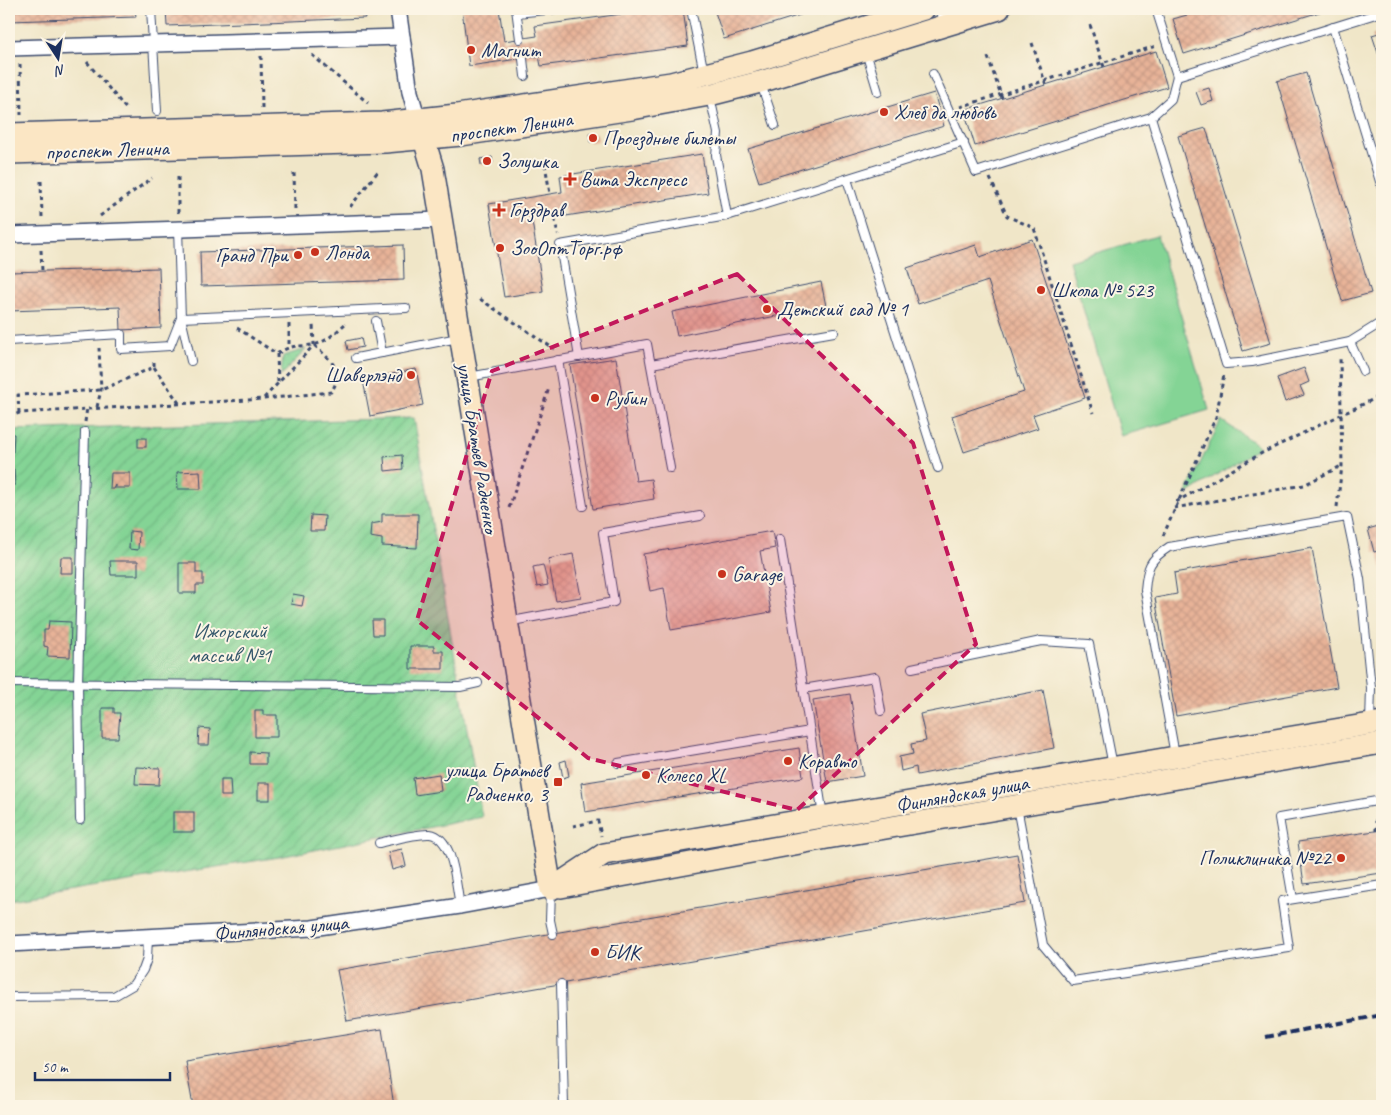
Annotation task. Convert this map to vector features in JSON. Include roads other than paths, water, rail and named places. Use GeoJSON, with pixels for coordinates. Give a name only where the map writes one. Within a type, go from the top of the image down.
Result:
{"type":"FeatureCollection","features":[{"type":"Feature","properties":{"kind":"street","name":"улица Братьев Радченко"},"geometry":{"type":"LineString","coordinates":[[398,9],[410,92],[433,169],[442,220],[551,889]]}},
{"type":"Feature","properties":{"kind":"street","name":"проспект Ленина"},"geometry":{"type":"LineString","coordinates":[[9,153],[421,130],[632,110],[924,9]]}},
{"type":"Feature","properties":{"kind":"street","name":"проспект Ленина"},"geometry":{"type":"LineString","coordinates":[[707,85],[760,82],[866,50],[946,16],[999,9]]}},
{"type":"Feature","properties":{"kind":"street"},"geometry":{"type":"LineString","coordinates":[[14,48],[402,37]]}},
{"type":"Feature","properties":{"kind":"street","name":"проспект Ленина"},"geometry":{"type":"LineString","coordinates":[[9,134],[372,123],[421,130]]}},
{"type":"Feature","properties":{"kind":"street"},"geometry":{"type":"LineString","coordinates":[[9,235],[442,220]]}},
{"type":"Feature","properties":{"kind":"street","name":"Финляндская улица"},"geometry":{"type":"LineString","coordinates":[[9,944],[312,928],[460,906],[551,889],[825,828],[1375,734]]}},
{"type":"Feature","properties":{"kind":"street","name":"Финляндская улица"},"geometry":{"type":"LineString","coordinates":[[1015,795],[1113,768],[1177,768]]}},
{"type":"Feature","properties":{"kind":"lane"},"geometry":{"type":"LineString","coordinates":[[151,9],[157,111]]}},
{"type":"Feature","properties":{"kind":"lane"},"geometry":{"type":"LineString","coordinates":[[520,39],[517,11],[555,9]]}},
{"type":"Feature","properties":{"kind":"lane"},"geometry":{"type":"LineString","coordinates":[[691,9],[718,133],[716,155],[727,216]]}},
{"type":"Feature","properties":{"kind":"lane"},"geometry":{"type":"LineString","coordinates":[[933,74],[976,172],[1151,117],[1171,99],[1177,76],[1156,9]]}},
{"type":"Feature","properties":{"kind":"lane"},"geometry":{"type":"LineString","coordinates":[[1177,76],[1382,12]]}},
{"type":"Feature","properties":{"kind":"lane"},"geometry":{"type":"LineString","coordinates":[[1333,27],[1382,188]]}},
{"type":"Feature","properties":{"kind":"lane"},"geometry":{"type":"LineString","coordinates":[[866,50],[878,92]]}},
{"type":"Feature","properties":{"kind":"lane"},"geometry":{"type":"LineString","coordinates":[[523,58],[525,76]]}},
{"type":"Feature","properties":{"kind":"lane"},"geometry":{"type":"LineString","coordinates":[[760,82],[775,125]]}},
{"type":"Feature","properties":{"kind":"lane"},"geometry":{"type":"LineString","coordinates":[[1151,117],[1226,364],[1252,362],[1350,342],[1382,322]]}},
{"type":"Feature","properties":{"kind":"lane"},"geometry":{"type":"LineString","coordinates":[[579,357],[560,245],[727,216],[964,142]]}},
{"type":"Feature","properties":{"kind":"lane"},"geometry":{"type":"LineString","coordinates":[[847,179],[938,468]]}},
{"type":"Feature","properties":{"kind":"lane"},"geometry":{"type":"LineString","coordinates":[[178,229],[182,318],[191,361]]}},
{"type":"Feature","properties":{"kind":"lane"},"geometry":{"type":"LineString","coordinates":[[182,318],[406,308]]}},
{"type":"Feature","properties":{"kind":"lane"},"geometry":{"type":"LineString","coordinates":[[9,341],[121,334],[122,349],[170,346],[182,318]]}},
{"type":"Feature","properties":{"kind":"lane"},"geometry":{"type":"LineString","coordinates":[[376,321],[382,353]]}},
{"type":"Feature","properties":{"kind":"lane"},"geometry":{"type":"LineString","coordinates":[[651,364],[834,332]]}},
{"type":"Feature","properties":{"kind":"lane"},"geometry":{"type":"LineString","coordinates":[[356,358],[460,338]]}},
{"type":"Feature","properties":{"kind":"lane"},"geometry":{"type":"LineString","coordinates":[[1350,342],[1363,371]]}},
{"type":"Feature","properties":{"kind":"lane"},"geometry":{"type":"LineString","coordinates":[[467,377],[558,356],[579,357],[647,344],[670,468]]}},
{"type":"Feature","properties":{"kind":"lane"},"geometry":{"type":"LineString","coordinates":[[558,356],[583,506]]}},
{"type":"Feature","properties":{"kind":"lane"},"geometry":{"type":"LineString","coordinates":[[80,820],[78,683],[85,432]]}},
{"type":"Feature","properties":{"kind":"lane"},"geometry":{"type":"LineString","coordinates":[[507,622],[614,602],[602,533],[700,516]]}},
{"type":"Feature","properties":{"kind":"lane"},"geometry":{"type":"LineString","coordinates":[[1177,768],[1145,590],[1147,570],[1155,556],[1169,547],[1347,517],[1360,579],[1375,734]]}},
{"type":"Feature","properties":{"kind":"lane"},"geometry":{"type":"LineString","coordinates":[[780,539],[825,828]]}},
{"type":"Feature","properties":{"kind":"lane"},"geometry":{"type":"LineString","coordinates":[[912,668],[1041,641],[1089,644],[1113,768]]}},
{"type":"Feature","properties":{"kind":"lane"},"geometry":{"type":"LineString","coordinates":[[803,689],[875,677],[881,712]]}},
{"type":"Feature","properties":{"kind":"lane"},"geometry":{"type":"LineString","coordinates":[[9,683],[460,687],[478,683]]}},
{"type":"Feature","properties":{"kind":"lane"},"geometry":{"type":"LineString","coordinates":[[618,764],[810,731]]}},
{"type":"Feature","properties":{"kind":"lane"},"geometry":{"type":"LineString","coordinates":[[1015,795],[1043,945],[1073,982],[1289,948],[1282,901],[1382,885]]}},
{"type":"Feature","properties":{"kind":"lane"},"geometry":{"type":"LineString","coordinates":[[1293,899],[1279,818],[1382,800]]}},
{"type":"Feature","properties":{"kind":"lane"},"geometry":{"type":"LineString","coordinates":[[379,843],[430,834],[441,838],[448,846],[460,906]]}},
{"type":"Feature","properties":{"kind":"lane"},"geometry":{"type":"LineString","coordinates":[[551,889],[550,920],[553,934]]}},
{"type":"Feature","properties":{"kind":"lane"},"geometry":{"type":"LineString","coordinates":[[9,997],[114,996],[133,986],[143,970],[147,959],[148,938]]}},
{"type":"Feature","properties":{"kind":"lane"},"geometry":{"type":"LineString","coordinates":[[561,984],[564,1106]]}},
{"type":"Feature","properties":{"kind":"railway"},"geometry":{"type":"LineString","coordinates":[[1266,1037],[1382,1015]]}},
{"type":"Feature","properties":{"kind":"place","name":"Магнит"},"geometry":{"type":"Point","coordinates":[471,50]}},
{"type":"Feature","properties":{"kind":"place","name":"Хлеб да любовь"},"geometry":{"type":"Point","coordinates":[884,112]}},
{"type":"Feature","properties":{"kind":"place","name":"Проездные билеты"},"geometry":{"type":"Point","coordinates":[593,138]}},
{"type":"Feature","properties":{"kind":"place","name":"Золушка"},"geometry":{"type":"Point","coordinates":[487,161]}},
{"type":"Feature","properties":{"kind":"place","name":"Вита Экспресс"},"geometry":{"type":"Point","coordinates":[570,179]}},
{"type":"Feature","properties":{"kind":"place","name":"Горздрав"},"geometry":{"type":"Point","coordinates":[499,210]}},
{"type":"Feature","properties":{"kind":"place","name":"ЗооОптТорг.рф"},"geometry":{"type":"Point","coordinates":[500,248]}},
{"type":"Feature","properties":{"kind":"place","name":"Лонда"},"geometry":{"type":"Point","coordinates":[315,252]}},
{"type":"Feature","properties":{"kind":"place","name":"Гранд При"},"geometry":{"type":"Point","coordinates":[298,255]}},
{"type":"Feature","properties":{"kind":"place","name":"Школа № 523"},"geometry":{"type":"Point","coordinates":[1041,290]}},
{"type":"Feature","properties":{"kind":"place","name":"Детский сад № 1"},"geometry":{"type":"Point","coordinates":[767,309]}},
{"type":"Feature","properties":{"kind":"place","name":"Шаверлэнд"},"geometry":{"type":"Point","coordinates":[411,375]}},
{"type":"Feature","properties":{"kind":"place","name":"Рубин"},"geometry":{"type":"Point","coordinates":[595,398]}},
{"type":"Feature","properties":{"kind":"place","name":"Garage"},"geometry":{"type":"Point","coordinates":[722,574]}},
{"type":"Feature","properties":{"kind":"place","name":"Коравто"},"geometry":{"type":"Point","coordinates":[788,761]}},
{"type":"Feature","properties":{"kind":"place","name":"Колесо XL"},"geometry":{"type":"Point","coordinates":[646,775]}},
{"type":"Feature","properties":{"kind":"place","name":"улица Братьев Радченко, 3"},"geometry":{"type":"Point","coordinates":[558,782]}},
{"type":"Feature","properties":{"kind":"place","name":"Поликлиника №22"},"geometry":{"type":"Point","coordinates":[1341,858]}},
{"type":"Feature","properties":{"kind":"place","name":"БИК"},"geometry":{"type":"Point","coordinates":[595,952]}},
{"type":"Feature","properties":{"kind":"park label","name":"Ижорский массив №1"},"geometry":{"type":"Point","coordinates":[230,643]}}]}
